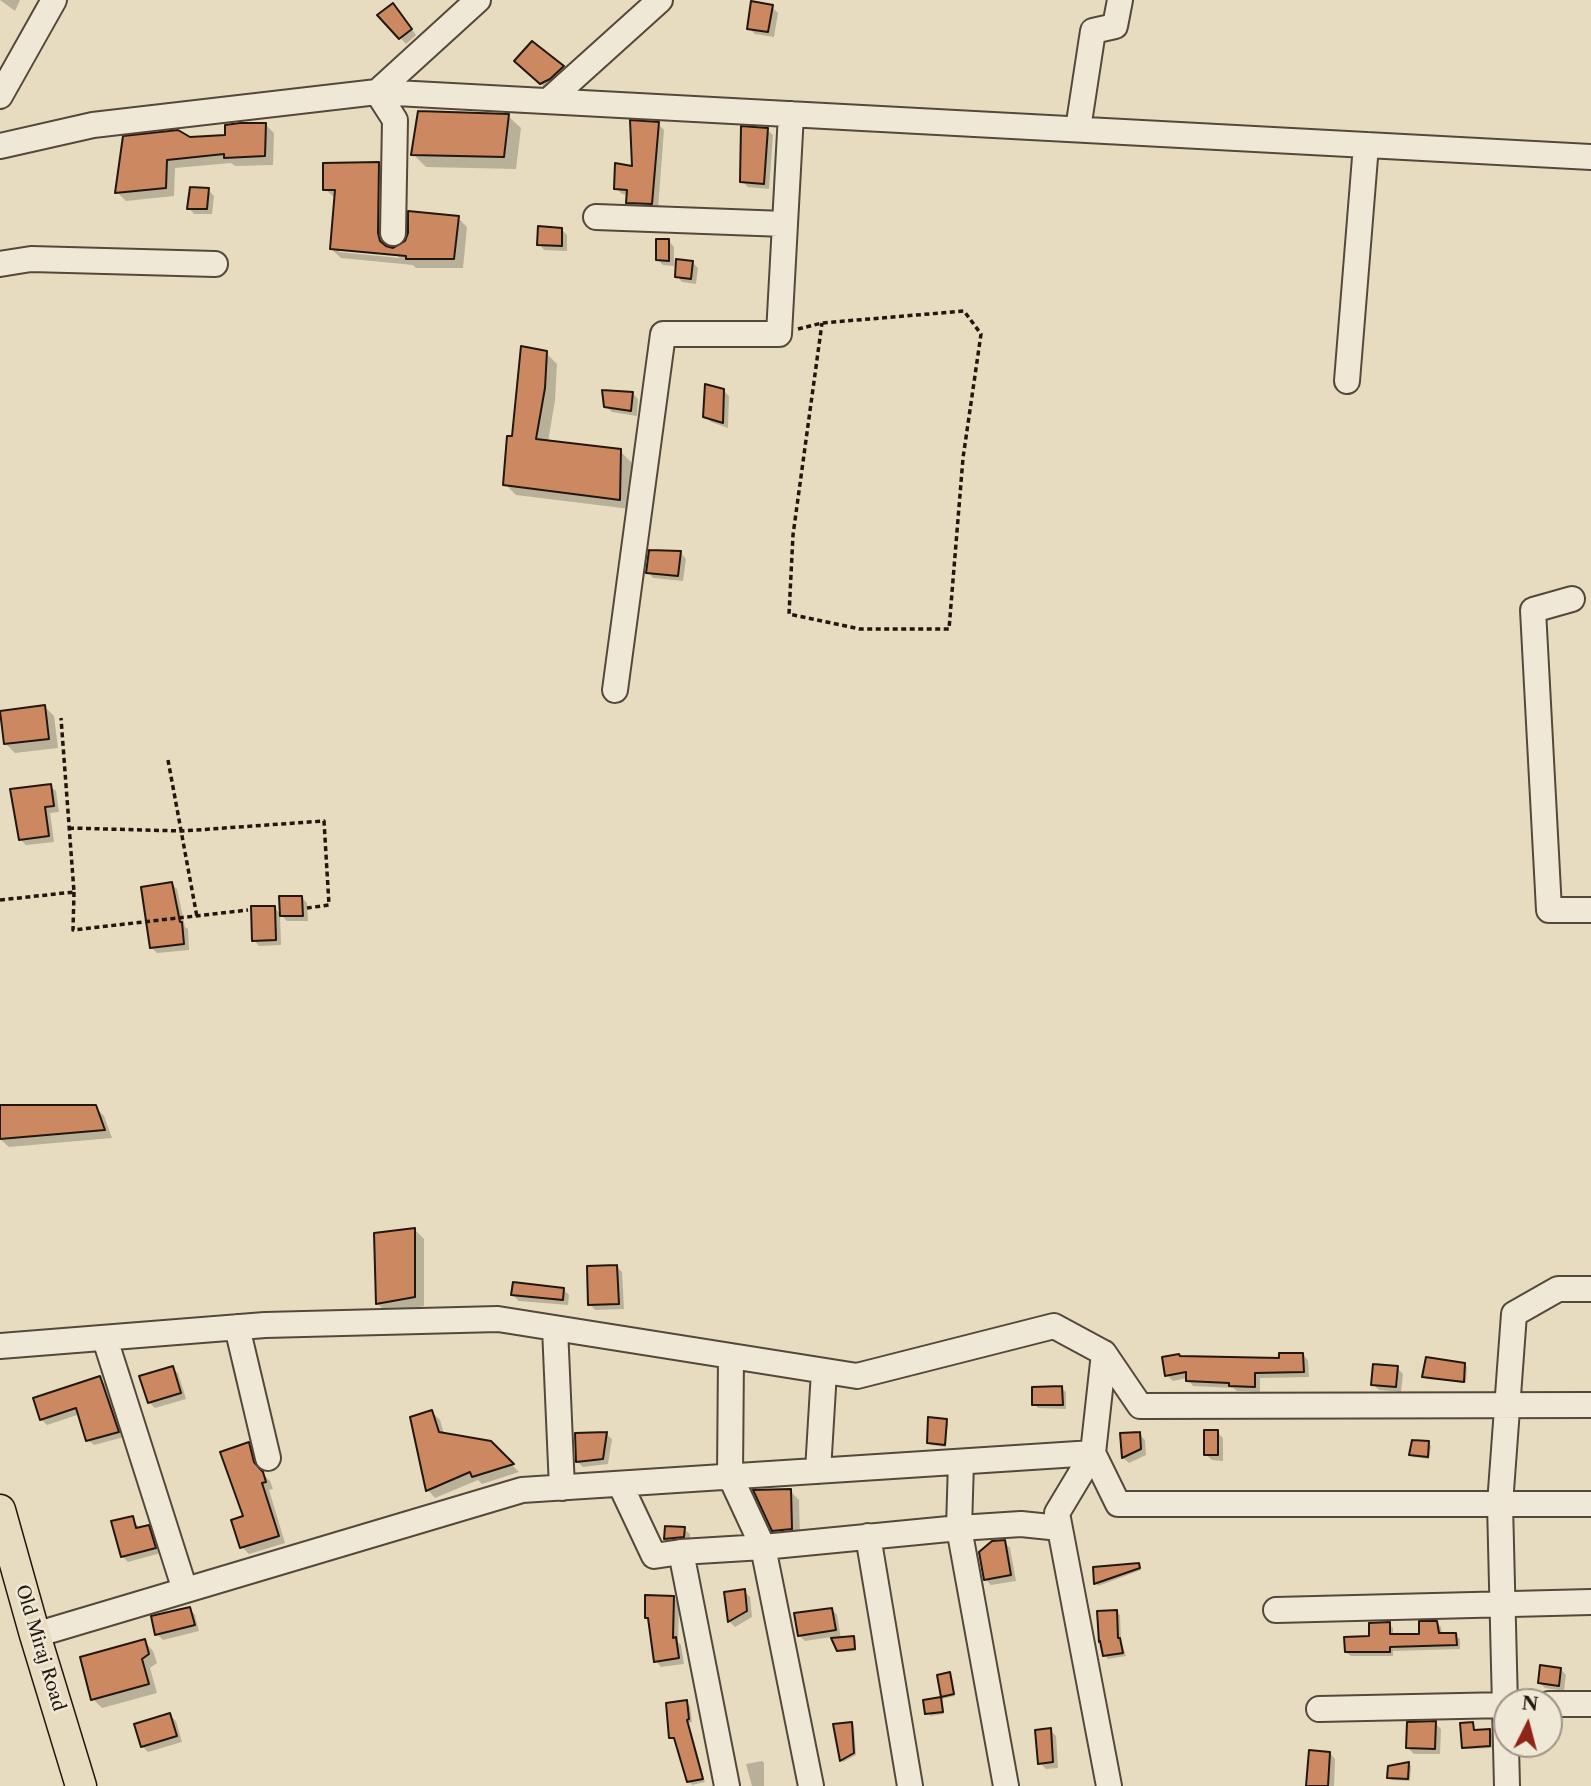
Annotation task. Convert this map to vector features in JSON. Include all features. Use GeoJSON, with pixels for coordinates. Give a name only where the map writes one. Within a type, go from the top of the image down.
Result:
{"type":"FeatureCollection","features":[{"type":"Feature","properties":{"kind":"main road","name":"Old Miraj Road"},"geometry":{"type":"LineString","coordinates":[[0,1510],[82,1786]]}},
{"type":"Feature","properties":{"kind":"street"},"geometry":{"type":"LineString","coordinates":[[0,96],[54,0]]}},
{"type":"Feature","properties":{"kind":"street"},"geometry":{"type":"LineString","coordinates":[[377,92],[478,0]]}},
{"type":"Feature","properties":{"kind":"street"},"geometry":{"type":"LineString","coordinates":[[548,101],[660,0]]}},
{"type":"Feature","properties":{"kind":"street"},"geometry":{"type":"LineString","coordinates":[[1078,129],[1093,31],[1115,26],[1120,0]]}},
{"type":"Feature","properties":{"kind":"street"},"geometry":{"type":"LineString","coordinates":[[377,92],[396,120],[393,233]]}},
{"type":"Feature","properties":{"kind":"street"},"geometry":{"type":"LineString","coordinates":[[0,146],[93,125],[377,92],[1591,157]]}},
{"type":"Feature","properties":{"kind":"street"},"geometry":{"type":"LineString","coordinates":[[615,690],[663,334],[779,334],[791,114]]}},
{"type":"Feature","properties":{"kind":"street"},"geometry":{"type":"LineString","coordinates":[[1347,382],[1366,145]]}},
{"type":"Feature","properties":{"kind":"street"},"geometry":{"type":"LineString","coordinates":[[596,217],[785,224]]}},
{"type":"Feature","properties":{"kind":"street"},"geometry":{"type":"LineString","coordinates":[[0,264],[31,259],[215,264]]}},
{"type":"Feature","properties":{"kind":"street"},"geometry":{"type":"LineString","coordinates":[[1572,599],[1533,610],[1549,910],[1591,909]]}},
{"type":"Feature","properties":{"kind":"street"},"geometry":{"type":"LineString","coordinates":[[1505,1688],[1500,1504],[1514,1314],[1558,1289],[1591,1289]]}},
{"type":"Feature","properties":{"kind":"street"},"geometry":{"type":"LineString","coordinates":[[0,1346],[237,1327],[498,1320],[857,1376],[1054,1326],[1104,1353],[1140,1405],[1591,1405]]}},
{"type":"Feature","properties":{"kind":"street"},"geometry":{"type":"LineString","coordinates":[[237,1327],[268,1458]]}},
{"type":"Feature","properties":{"kind":"street"},"geometry":{"type":"LineString","coordinates":[[555,1328],[562,1488]]}},
{"type":"Feature","properties":{"kind":"street"},"geometry":{"type":"LineString","coordinates":[[104,1339],[185,1590]]}},
{"type":"Feature","properties":{"kind":"street"},"geometry":{"type":"LineString","coordinates":[[1104,1353],[1093,1453],[1057,1513],[1109,1786]]}},
{"type":"Feature","properties":{"kind":"street"},"geometry":{"type":"LineString","coordinates":[[731,1356],[730,1476],[763,1547],[811,1786]]}},
{"type":"Feature","properties":{"kind":"street"},"geometry":{"type":"LineString","coordinates":[[818,1471],[824,1371]]}},
{"type":"Feature","properties":{"kind":"street"},"geometry":{"type":"LineString","coordinates":[[35,1635],[522,1490],[1093,1453]]}},
{"type":"Feature","properties":{"kind":"street"},"geometry":{"type":"LineString","coordinates":[[1093,1453],[1118,1504],[1591,1504]]}},
{"type":"Feature","properties":{"kind":"street"},"geometry":{"type":"LineString","coordinates":[[961,1462],[959,1528],[1006,1786]]}},
{"type":"Feature","properties":{"kind":"street"},"geometry":{"type":"LineString","coordinates":[[620,1484],[654,1556],[959,1528],[1020,1524],[1060,1528]]}},
{"type":"Feature","properties":{"kind":"street"},"geometry":{"type":"LineString","coordinates":[[868,1536],[910,1786]]}},
{"type":"Feature","properties":{"kind":"street"},"geometry":{"type":"LineString","coordinates":[[681,1552],[727,1786]]}},
{"type":"Feature","properties":{"kind":"street"},"geometry":{"type":"LineString","coordinates":[[1276,1611],[1591,1602]]}},
{"type":"Feature","properties":{"kind":"street"},"geometry":{"type":"LineString","coordinates":[[1563,1704],[1591,1704]]}},
{"type":"Feature","properties":{"kind":"street"},"geometry":{"type":"LineString","coordinates":[[1319,1709],[1493,1705]]}},
{"type":"Feature","properties":{"kind":"street"},"geometry":{"type":"LineString","coordinates":[[1507,1758],[1507,1786]]}},
{"type":"Feature","properties":{"kind":"path"},"geometry":{"type":"LineString","coordinates":[[779,334],[822,323],[964,311],[981,334],[963,458],[948,629],[860,629],[789,614],[793,535],[822,323]]}},
{"type":"Feature","properties":{"kind":"path"},"geometry":{"type":"LineString","coordinates":[[61,718],[74,892],[73,930],[248,910]]}},
{"type":"Feature","properties":{"kind":"path"},"geometry":{"type":"LineString","coordinates":[[169,760],[197,917]]}},
{"type":"Feature","properties":{"kind":"path"},"geometry":{"type":"LineString","coordinates":[[69,828],[182,831],[324,821],[329,905],[307,908]]}},
{"type":"Feature","properties":{"kind":"path"},"geometry":{"type":"LineString","coordinates":[[0,900],[74,892]]}},
{"type":"Feature","properties":{"kind":"building"},"geometry":{"type":"Polygon","coordinates":[[[751,1],[773,5],[768,32],[747,29],[751,1]]]}},
{"type":"Feature","properties":{"kind":"building"},"geometry":{"type":"Polygon","coordinates":[[[393,3],[412,29],[399,39],[377,15],[393,3]]]}},
{"type":"Feature","properties":{"kind":"building"},"geometry":{"type":"Polygon","coordinates":[[[532,41],[564,66],[540,84],[514,61],[532,41]]]}},
{"type":"Feature","properties":{"kind":"building"},"geometry":{"type":"Polygon","coordinates":[[[418,111],[509,114],[504,157],[411,155],[418,111]]]}},
{"type":"Feature","properties":{"kind":"building"},"geometry":{"type":"Polygon","coordinates":[[[630,120],[659,122],[652,204],[626,203],[627,190],[614,189],[615,163],[632,166],[630,120]]]}},
{"type":"Feature","properties":{"kind":"building"},"geometry":{"type":"Polygon","coordinates":[[[266,123],[265,156],[224,158],[224,154],[167,160],[166,188],[115,193],[123,136],[178,130],[190,137],[225,135],[225,125],[266,123]]]}},
{"type":"Feature","properties":{"kind":"building"},"geometry":{"type":"Polygon","coordinates":[[[741,126],[768,128],[764,184],[740,182],[741,126]]]}},
{"type":"Feature","properties":{"kind":"building"},"geometry":{"type":"Polygon","coordinates":[[[379,162],[380,241],[393,248],[405,241],[408,233],[408,211],[459,216],[454,259],[406,259],[406,256],[330,249],[335,190],[323,190],[323,163],[379,162]]]}},
{"type":"Feature","properties":{"kind":"building"},"geometry":{"type":"Polygon","coordinates":[[[190,187],[209,188],[207,209],[187,209],[190,187]]]}},
{"type":"Feature","properties":{"kind":"building"},"geometry":{"type":"Polygon","coordinates":[[[538,226],[562,228],[562,246],[537,245],[538,226]]]}},
{"type":"Feature","properties":{"kind":"building"},"geometry":{"type":"Polygon","coordinates":[[[656,239],[669,239],[669,261],[656,260],[656,239]]]}},
{"type":"Feature","properties":{"kind":"building"},"geometry":{"type":"Polygon","coordinates":[[[676,259],[693,261],[691,279],[675,277],[676,259]]]}},
{"type":"Feature","properties":{"kind":"building"},"geometry":{"type":"Polygon","coordinates":[[[521,346],[547,351],[545,388],[536,439],[621,449],[620,500],[503,485],[507,436],[512,436],[521,346]]]}},
{"type":"Feature","properties":{"kind":"building"},"geometry":{"type":"Polygon","coordinates":[[[705,384],[724,389],[723,423],[703,417],[705,384]]]}},
{"type":"Feature","properties":{"kind":"building"},"geometry":{"type":"Polygon","coordinates":[[[602,390],[633,392],[631,411],[604,407],[602,390]]]}},
{"type":"Feature","properties":{"kind":"building"},"geometry":{"type":"Polygon","coordinates":[[[649,550],[681,551],[678,576],[646,573],[649,550]]]}},
{"type":"Feature","properties":{"kind":"building"},"geometry":{"type":"Polygon","coordinates":[[[45,705],[49,739],[4,744],[0,711],[45,705]]]}},
{"type":"Feature","properties":{"kind":"building"},"geometry":{"type":"Polygon","coordinates":[[[51,784],[54,806],[45,807],[49,836],[19,840],[10,789],[51,784]]]}},
{"type":"Feature","properties":{"kind":"building"},"geometry":{"type":"Polygon","coordinates":[[[172,882],[182,922],[184,944],[150,948],[141,887],[172,882]]]}},
{"type":"Feature","properties":{"kind":"building"},"geometry":{"type":"Polygon","coordinates":[[[279,896],[302,896],[303,916],[280,916],[279,896]]]}},
{"type":"Feature","properties":{"kind":"building"},"geometry":{"type":"Polygon","coordinates":[[[251,906],[275,906],[276,940],[252,941],[251,906]]]}},
{"type":"Feature","properties":{"kind":"building"},"geometry":{"type":"Polygon","coordinates":[[[0,1105],[96,1105],[105,1130],[0,1139],[0,1105]]]}},
{"type":"Feature","properties":{"kind":"building"},"geometry":{"type":"Polygon","coordinates":[[[415,1228],[415,1297],[376,1304],[374,1233],[415,1228]]]}},
{"type":"Feature","properties":{"kind":"building"},"geometry":{"type":"Polygon","coordinates":[[[617,1265],[619,1304],[588,1305],[587,1266],[617,1265]]]}},
{"type":"Feature","properties":{"kind":"building"},"geometry":{"type":"Polygon","coordinates":[[[513,1282],[564,1288],[563,1300],[511,1295],[513,1282]]]}},
{"type":"Feature","properties":{"kind":"building"},"geometry":{"type":"Polygon","coordinates":[[[1279,1353],[1303,1353],[1304,1372],[1255,1373],[1255,1387],[1186,1381],[1186,1372],[1165,1376],[1162,1357],[1179,1354],[1279,1358],[1279,1353]]]}},
{"type":"Feature","properties":{"kind":"building"},"geometry":{"type":"Polygon","coordinates":[[[1426,1357],[1465,1363],[1464,1382],[1422,1377],[1426,1357]]]}},
{"type":"Feature","properties":{"kind":"building"},"geometry":{"type":"Polygon","coordinates":[[[1373,1364],[1398,1366],[1396,1387],[1371,1385],[1373,1364]]]}},
{"type":"Feature","properties":{"kind":"building"},"geometry":{"type":"Polygon","coordinates":[[[173,1366],[181,1393],[148,1403],[139,1376],[173,1366]]]}},
{"type":"Feature","properties":{"kind":"building"},"geometry":{"type":"Polygon","coordinates":[[[100,1376],[119,1432],[86,1441],[76,1408],[40,1420],[33,1398],[100,1376]]]}},
{"type":"Feature","properties":{"kind":"building"},"geometry":{"type":"Polygon","coordinates":[[[1062,1386],[1063,1405],[1032,1405],[1032,1387],[1062,1386]]]}},
{"type":"Feature","properties":{"kind":"building"},"geometry":{"type":"Polygon","coordinates":[[[432,1410],[439,1432],[491,1441],[514,1464],[472,1477],[470,1472],[426,1491],[410,1417],[432,1410]]]}},
{"type":"Feature","properties":{"kind":"building"},"geometry":{"type":"Polygon","coordinates":[[[928,1417],[947,1419],[945,1445],[927,1443],[928,1417]]]}},
{"type":"Feature","properties":{"kind":"building"},"geometry":{"type":"Polygon","coordinates":[[[1204,1430],[1218,1430],[1218,1455],[1204,1455],[1204,1430]]]}},
{"type":"Feature","properties":{"kind":"building"},"geometry":{"type":"Polygon","coordinates":[[[607,1432],[603,1459],[576,1462],[575,1433],[607,1432]]]}},
{"type":"Feature","properties":{"kind":"building"},"geometry":{"type":"Polygon","coordinates":[[[1140,1432],[1141,1449],[1122,1458],[1120,1433],[1140,1432]]]}},
{"type":"Feature","properties":{"kind":"building"},"geometry":{"type":"Polygon","coordinates":[[[1412,1440],[1429,1441],[1428,1457],[1409,1455],[1412,1440]]]}},
{"type":"Feature","properties":{"kind":"building"},"geometry":{"type":"Polygon","coordinates":[[[249,1442],[254,1462],[263,1472],[266,1482],[262,1483],[279,1536],[240,1548],[231,1520],[243,1516],[220,1452],[249,1442]]]}},
{"type":"Feature","properties":{"kind":"building"},"geometry":{"type":"Polygon","coordinates":[[[791,1489],[792,1529],[772,1531],[753,1490],[791,1489]]]}},
{"type":"Feature","properties":{"kind":"building"},"geometry":{"type":"Polygon","coordinates":[[[133,1516],[136,1528],[149,1525],[156,1548],[121,1557],[111,1521],[133,1516]]]}},
{"type":"Feature","properties":{"kind":"building"},"geometry":{"type":"Polygon","coordinates":[[[665,1526],[685,1527],[684,1537],[664,1539],[665,1526]]]}},
{"type":"Feature","properties":{"kind":"building"},"geometry":{"type":"Polygon","coordinates":[[[1005,1540],[1011,1575],[984,1580],[979,1552],[992,1541],[1005,1540]]]}},
{"type":"Feature","properties":{"kind":"building"},"geometry":{"type":"Polygon","coordinates":[[[1139,1563],[1140,1568],[1094,1584],[1093,1567],[1139,1563]]]}},
{"type":"Feature","properties":{"kind":"building"},"geometry":{"type":"Polygon","coordinates":[[[745,1589],[747,1611],[728,1622],[724,1592],[745,1589]]]}},
{"type":"Feature","properties":{"kind":"building"},"geometry":{"type":"Polygon","coordinates":[[[645,1595],[674,1596],[673,1638],[676,1637],[679,1658],[654,1662],[648,1618],[645,1618],[645,1595]]]}},
{"type":"Feature","properties":{"kind":"building"},"geometry":{"type":"Polygon","coordinates":[[[190,1607],[195,1625],[155,1635],[151,1616],[190,1607]]]}},
{"type":"Feature","properties":{"kind":"building"},"geometry":{"type":"Polygon","coordinates":[[[832,1608],[836,1630],[798,1636],[794,1613],[832,1608]]]}},
{"type":"Feature","properties":{"kind":"building"},"geometry":{"type":"Polygon","coordinates":[[[1117,1610],[1118,1638],[1123,1653],[1103,1656],[1099,1642],[1097,1611],[1117,1610]]]}},
{"type":"Feature","properties":{"kind":"building"},"geometry":{"type":"Polygon","coordinates":[[[1419,1621],[1437,1621],[1439,1633],[1456,1633],[1457,1645],[1390,1647],[1390,1652],[1345,1652],[1344,1637],[1369,1636],[1369,1623],[1390,1622],[1390,1634],[1419,1634],[1419,1621]]]}},
{"type":"Feature","properties":{"kind":"building"},"geometry":{"type":"Polygon","coordinates":[[[854,1636],[855,1649],[837,1651],[831,1638],[854,1636]]]}},
{"type":"Feature","properties":{"kind":"building"},"geometry":{"type":"Polygon","coordinates":[[[145,1639],[149,1654],[142,1659],[149,1684],[91,1700],[80,1657],[145,1639]]]}},
{"type":"Feature","properties":{"kind":"building"},"geometry":{"type":"Polygon","coordinates":[[[1540,1665],[1561,1668],[1559,1686],[1538,1683],[1540,1665]]]}},
{"type":"Feature","properties":{"kind":"building"},"geometry":{"type":"Polygon","coordinates":[[[950,1672],[954,1694],[941,1697],[937,1675],[950,1672]]]}},
{"type":"Feature","properties":{"kind":"building"},"geometry":{"type":"Polygon","coordinates":[[[941,1697],[943,1712],[925,1714],[923,1700],[941,1697]]]}},
{"type":"Feature","properties":{"kind":"building"},"geometry":{"type":"Polygon","coordinates":[[[687,1700],[687,1720],[703,1779],[687,1782],[674,1738],[669,1738],[666,1703],[687,1700]]]}},
{"type":"Feature","properties":{"kind":"building"},"geometry":{"type":"Polygon","coordinates":[[[170,1713],[177,1736],[141,1747],[134,1724],[170,1713]]]}},
{"type":"Feature","properties":{"kind":"building"},"geometry":{"type":"Polygon","coordinates":[[[1436,1721],[1435,1749],[1406,1748],[1407,1722],[1436,1721]]]}},
{"type":"Feature","properties":{"kind":"building"},"geometry":{"type":"Polygon","coordinates":[[[852,1722],[854,1753],[840,1761],[833,1724],[852,1722]]]}},
{"type":"Feature","properties":{"kind":"building"},"geometry":{"type":"Polygon","coordinates":[[[1473,1722],[1474,1730],[1490,1729],[1490,1746],[1462,1748],[1460,1723],[1473,1722]]]}},
{"type":"Feature","properties":{"kind":"building"},"geometry":{"type":"Polygon","coordinates":[[[1051,1728],[1053,1762],[1038,1764],[1035,1730],[1051,1728]]]}},
{"type":"Feature","properties":{"kind":"building"},"geometry":{"type":"Polygon","coordinates":[[[1309,1750],[1330,1752],[1328,1786],[1306,1786],[1309,1750]]]}},
{"type":"Feature","properties":{"kind":"building"},"geometry":{"type":"Polygon","coordinates":[[[1409,1762],[1408,1779],[1387,1778],[1388,1766],[1409,1762]]]}}]}
